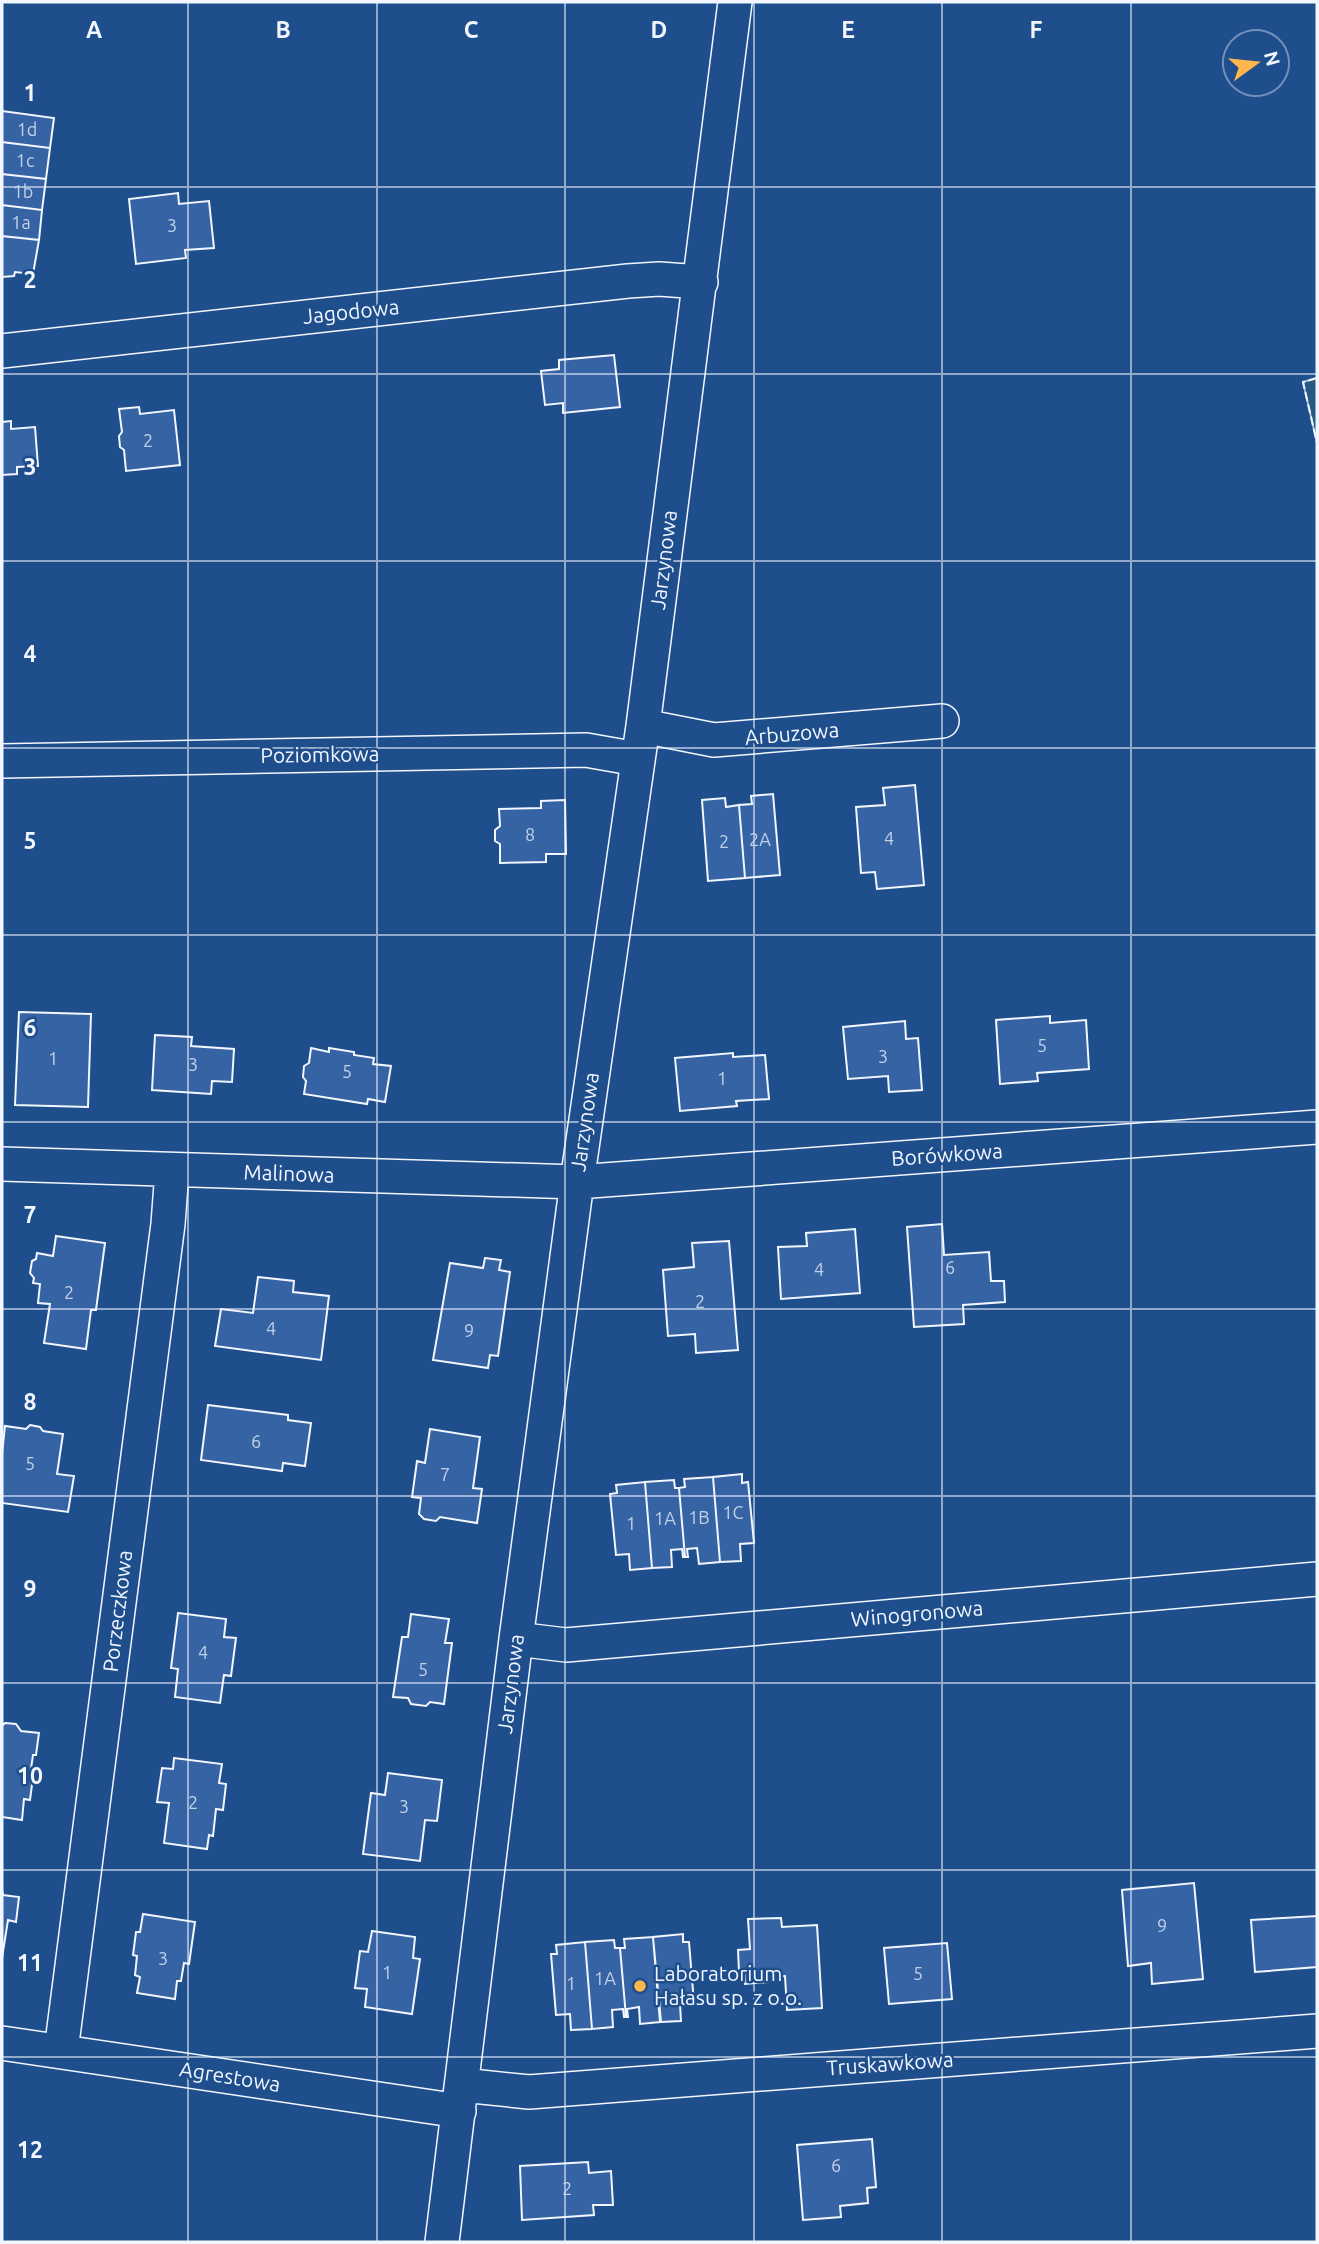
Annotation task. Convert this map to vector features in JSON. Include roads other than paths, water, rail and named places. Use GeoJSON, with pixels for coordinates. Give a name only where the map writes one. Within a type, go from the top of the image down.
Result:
{"type":"FeatureCollection","features":[{"type":"Feature","properties":{"kind":"street","name":"Jarzynowa"},"geometry":{"type":"LineString","coordinates":[[442,2242],[516,1639],[577,1182],[643,726],[735,2]]}},
{"type":"Feature","properties":{"kind":"street","name":"Jagodowa"},"geometry":{"type":"LineString","coordinates":[[2,351],[628,281],[659,279],[701,282]]}},
{"type":"Feature","properties":{"kind":"street","name":"Arbuzowa"},"geometry":{"type":"LineString","coordinates":[[643,726],[713,740],[942,721]]}},
{"type":"Feature","properties":{"kind":"street","name":"Poziomkowa"},"geometry":{"type":"LineString","coordinates":[[2,761],[586,750],[637,759]]}},
{"type":"Feature","properties":{"kind":"street","name":"Borówkowa"},"geometry":{"type":"LineString","coordinates":[[577,1182],[1317,1127]]}},
{"type":"Feature","properties":{"kind":"street","name":"Malinowa"},"geometry":{"type":"LineString","coordinates":[[2,1164],[577,1182]]}},
{"type":"Feature","properties":{"kind":"street","name":"Porzeczkowa"},"geometry":{"type":"LineString","coordinates":[[61,2051],[172,1171]]}},
{"type":"Feature","properties":{"kind":"street","name":"Winogronowa"},"geometry":{"type":"LineString","coordinates":[[516,1639],[566,1645],[1317,1579]]}},
{"type":"Feature","properties":{"kind":"street","name":"Truskawkowa"},"geometry":{"type":"LineString","coordinates":[[461,2098],[1317,2031]]}},
{"type":"Feature","properties":{"kind":"street","name":"Agrestowa"},"geometry":{"type":"LineString","coordinates":[[2,2043],[461,2098]]}},
{"type":"Feature","properties":{"kind":"place","name":"Laboratorium Hałasu sp. z o.o."},"geometry":{"type":"Point","coordinates":[640,1986]}}]}
